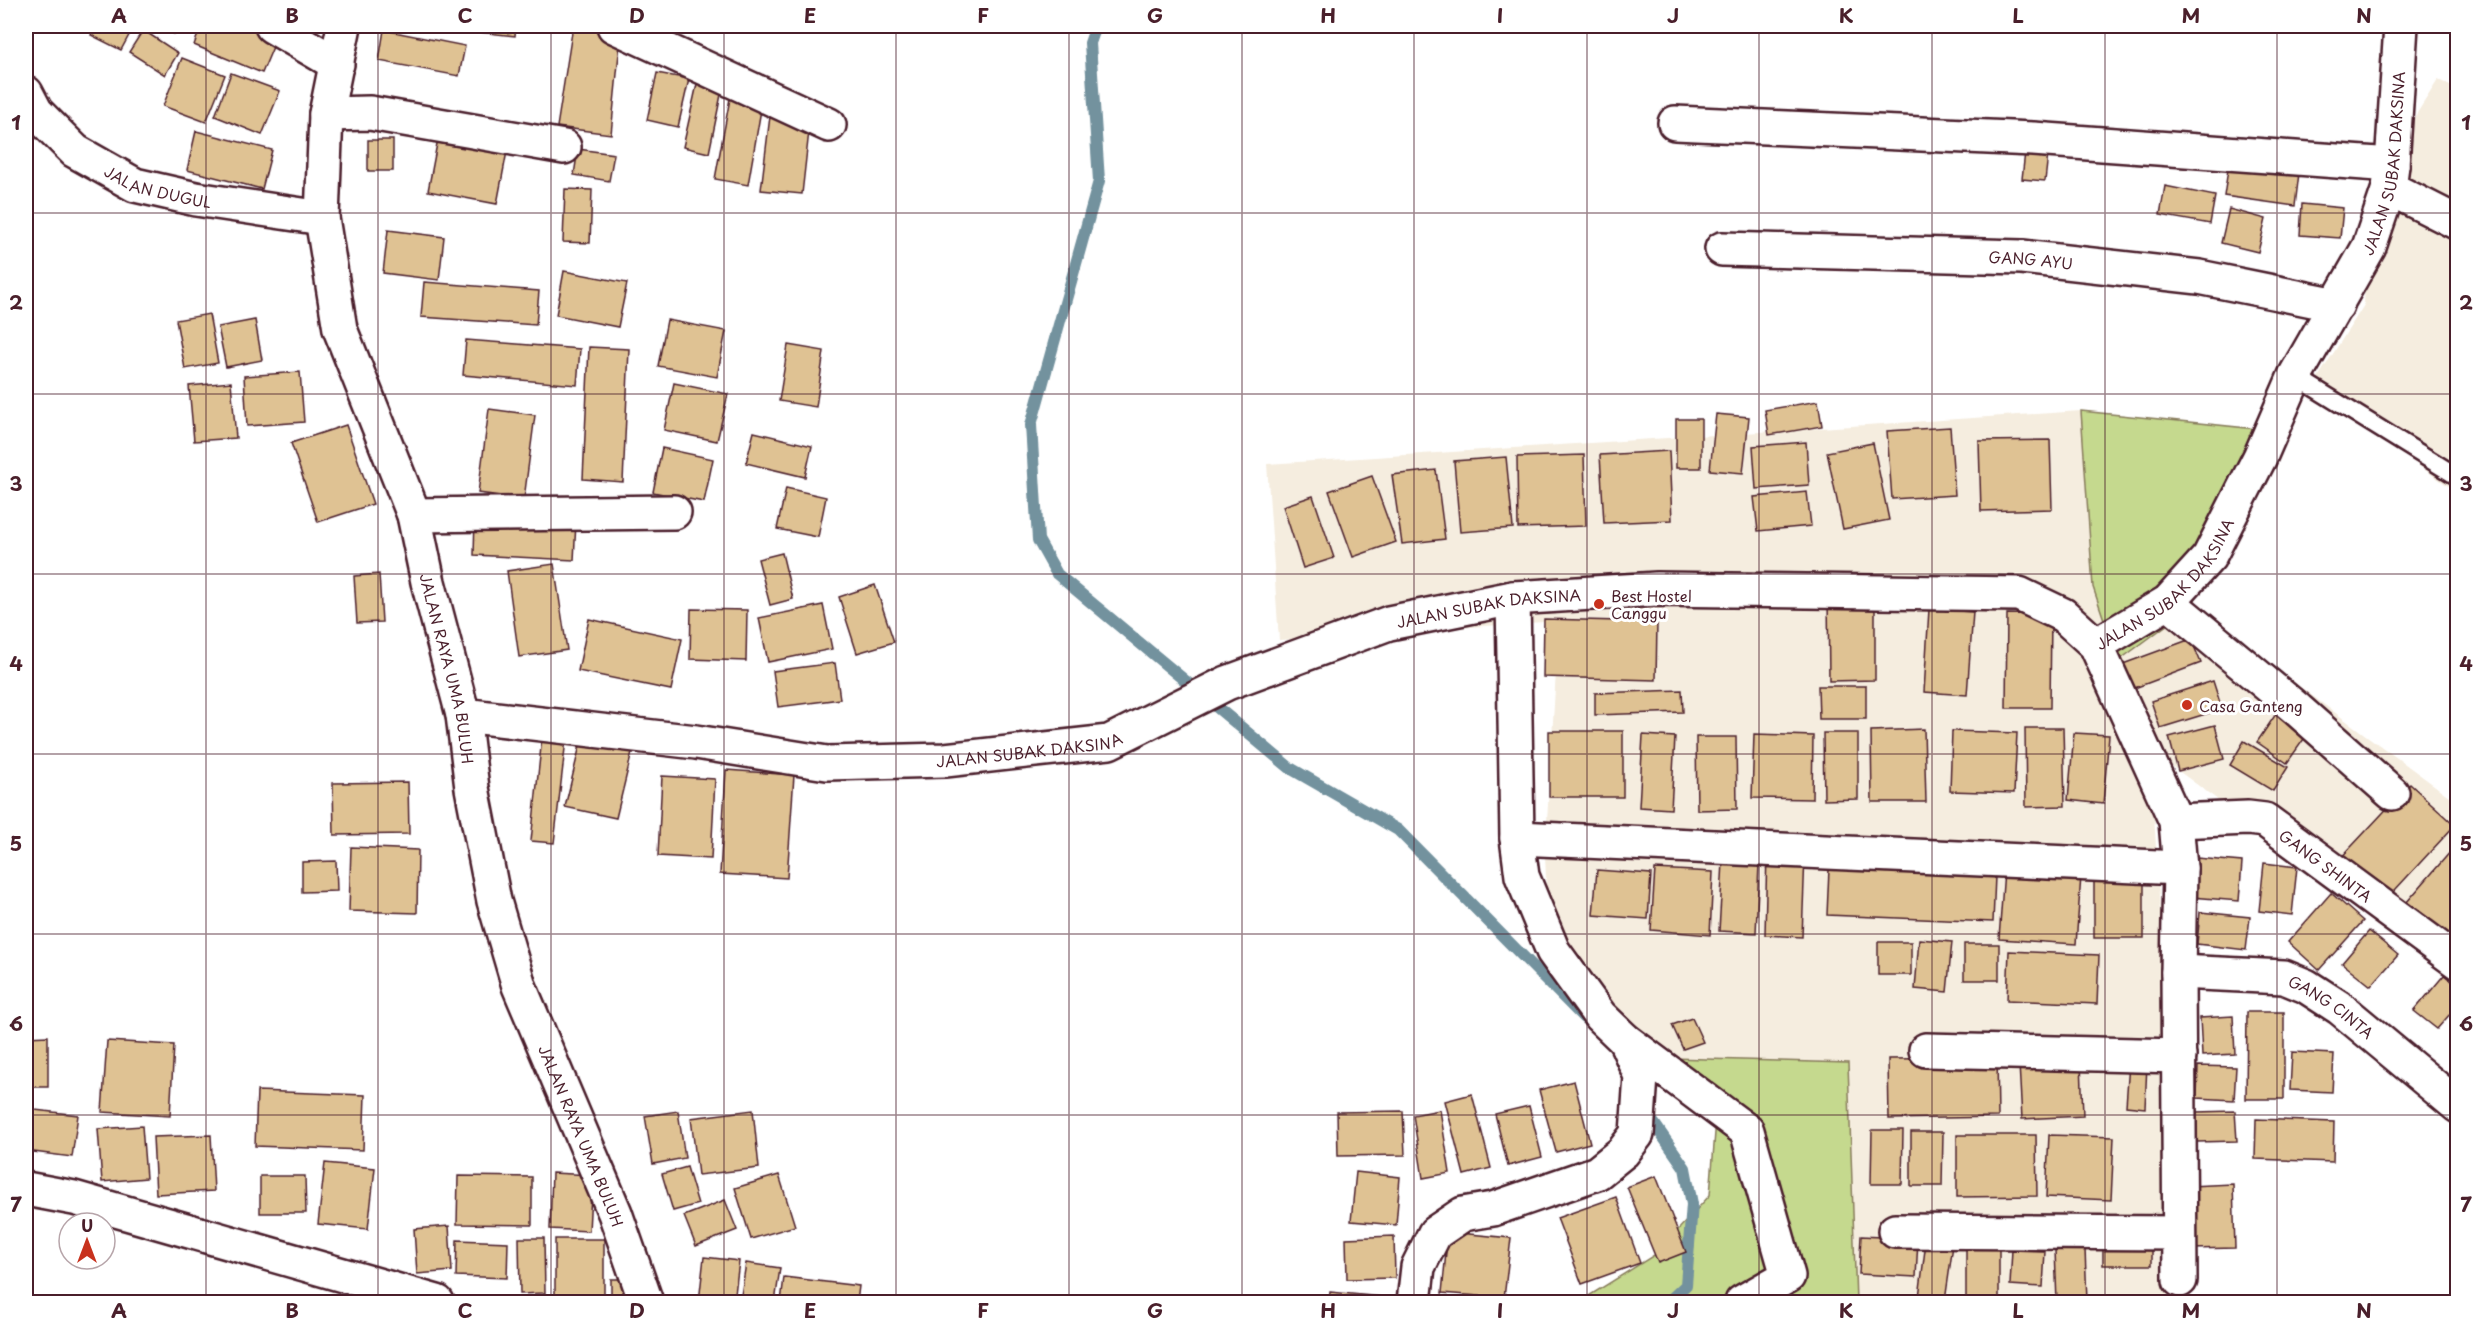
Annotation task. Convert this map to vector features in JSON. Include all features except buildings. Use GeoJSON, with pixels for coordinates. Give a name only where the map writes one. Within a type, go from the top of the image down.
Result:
{"type":"FeatureCollection","features":[{"type":"Feature","properties":{"kind":"street"},"geometry":{"type":"LineString","coordinates":[[272,26],[338,64]]}},
{"type":"Feature","properties":{"kind":"street","name":"JALAN RAYA UMA BULUH"},"geometry":{"type":"LineString","coordinates":[[344,26],[326,114],[322,218],[340,329],[414,515],[428,582],[463,715],[472,788],[494,901],[519,986],[615,1213],[646,1302]]}},
{"type":"Feature","properties":{"kind":"street"},"geometry":{"type":"LineString","coordinates":[[614,26],[829,125]]}},
{"type":"Feature","properties":{"kind":"street","name":"JALAN SUBAK DAKSINA"},"geometry":{"type":"LineString","coordinates":[[463,715],[696,742],[827,763],[945,760],[1108,742],[1227,683],[1389,623],[1513,598],[1656,589],[2019,594],[2063,615],[2096,645],[2168,602],[2209,557],[2260,457],[2295,376],[2369,247],[2391,176],[2402,26]]}},
{"type":"Feature","properties":{"kind":"street","name":"JALAN DUGUL"},"geometry":{"type":"LineString","coordinates":[[26,93],[36,112],[75,151],[135,185],[196,199],[322,218]]}},
{"type":"Feature","properties":{"kind":"street"},"geometry":{"type":"LineString","coordinates":[[326,114],[370,114],[564,147]]}},
{"type":"Feature","properties":{"kind":"street"},"geometry":{"type":"LineString","coordinates":[[1675,123],[2033,139],[2391,176],[2457,223]]}},
{"type":"Feature","properties":{"kind":"street","name":"GANG AYU"},"geometry":{"type":"LineString","coordinates":[[1722,249],[2022,257],[2199,278],[2337,305]]}},
{"type":"Feature","properties":{"kind":"street"},"geometry":{"type":"LineString","coordinates":[[414,515],[674,512]]}},
{"type":"Feature","properties":{"kind":"street"},"geometry":{"type":"LineString","coordinates":[[1513,598],[1517,838],[1522,876],[1553,951],[1600,1016],[1625,1040],[1747,1131],[1788,1276],[1742,1302]]}},
{"type":"Feature","properties":{"kind":"street"},"geometry":{"type":"LineString","coordinates":[[2168,602],[2307,717],[2392,794]]}},
{"type":"Feature","properties":{"kind":"street"},"geometry":{"type":"LineString","coordinates":[[2096,645],[2176,821],[2180,867],[2178,972],[2180,1280]]}},
{"type":"Feature","properties":{"kind":"street","name":"GANG SHINTA"},"geometry":{"type":"LineString","coordinates":[[2176,821],[2248,818],[2265,820],[2457,962]]}},
{"type":"Feature","properties":{"kind":"street"},"geometry":{"type":"LineString","coordinates":[[1517,838],[2180,867]]}},
{"type":"Feature","properties":{"kind":"street","name":"GANG CINTA"},"geometry":{"type":"LineString","coordinates":[[2178,972],[2284,978],[2306,987],[2340,1008],[2457,1106]]}},
{"type":"Feature","properties":{"kind":"street"},"geometry":{"type":"LineString","coordinates":[[1413,1302],[1418,1267],[1435,1233],[1463,1214],[1493,1209],[1597,1173],[1623,1152],[1636,1134],[1641,1076],[1625,1040]]}},
{"type":"Feature","properties":{"kind":"street"},"geometry":{"type":"LineString","coordinates":[[1926,1050],[2179,1056]]}},
{"type":"Feature","properties":{"kind":"street"},"geometry":{"type":"LineString","coordinates":[[26,1189],[75,1198],[437,1302]]}},
{"type":"Feature","properties":{"kind":"street"},"geometry":{"type":"LineString","coordinates":[[1895,1231],[2178,1233]]}},
{"type":"Feature","properties":{"kind":"lane"},"geometry":{"type":"LineString","coordinates":[[2295,376],[2457,477]]}},
{"type":"Feature","properties":{"kind":"shaded area"},"geometry":{"type":"Polygon","coordinates":[[[2438,80],[2457,88],[2457,492],[2310,390],[2364,305],[2369,189],[2438,80]]]}},
{"type":"Feature","properties":{"kind":"shaded area"},"geometry":{"type":"Polygon","coordinates":[[[2081,411],[2093,587],[2119,661],[2191,607],[2457,802],[2457,976],[2150,750],[2184,1302],[1856,1302],[1848,1063],[1670,1058],[1550,975],[1545,855],[1559,621],[1279,640],[1267,464],[2081,411]]]}},
{"type":"Feature","properties":{"kind":"green space"},"geometry":{"type":"Polygon","coordinates":[[[2081,411],[2286,432],[2191,607],[2118,661],[2093,587],[2081,411]]]}},
{"type":"Feature","properties":{"kind":"green space"},"geometry":{"type":"Polygon","coordinates":[[[1670,1058],[1848,1063],[1856,1302],[1579,1302],[1656,1254],[1710,1195],[1716,1120],[1670,1058]]]}},
{"type":"Feature","properties":{"kind":"waterway"},"geometry":{"type":"LineString","coordinates":[[1096,26],[1090,43],[1099,181],[1031,425],[1038,540],[1057,574],[1290,768],[1398,830],[1584,1018]]}},
{"type":"Feature","properties":{"kind":"waterway"},"geometry":{"type":"LineString","coordinates":[[1646,1112],[1685,1168],[1692,1204],[1686,1285],[1668,1302]]}},
{"type":"Feature","properties":{"kind":"place","name":"Best Hostel Canggu"},"geometry":{"type":"Point","coordinates":[1599,604]}},
{"type":"Feature","properties":{"kind":"place","name":"Casa Ganteng"},"geometry":{"type":"Point","coordinates":[2187,705]}}]}
